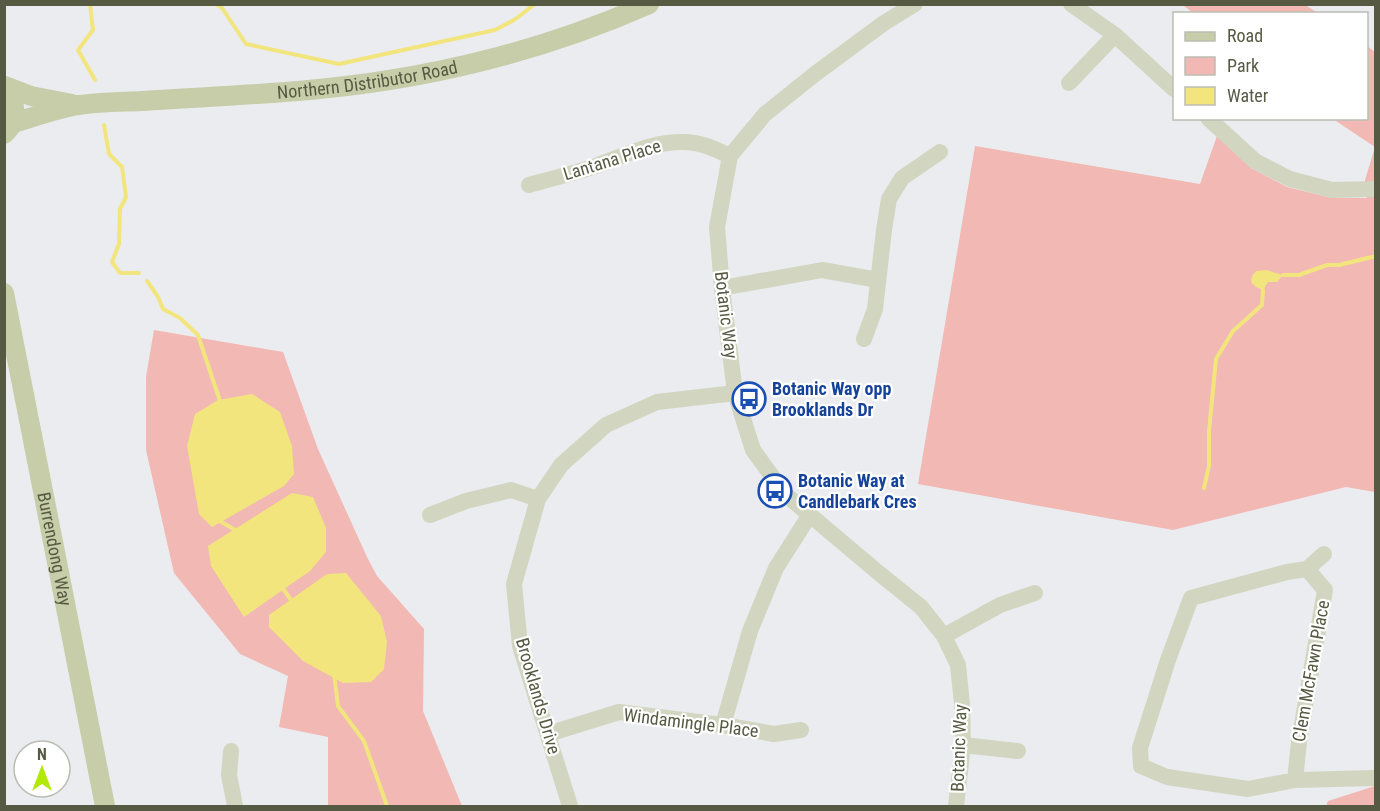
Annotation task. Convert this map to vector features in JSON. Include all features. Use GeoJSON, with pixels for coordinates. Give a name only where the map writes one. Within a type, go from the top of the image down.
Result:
{"type":"FeatureCollection","features":[{"type":"Feature","properties":{"kind":"main road","name":"Northern Distributor Road"},"geometry":{"type":"LineString","coordinates":[[5,86],[31,96],[78,105],[319,89],[373,83],[481,61],[552,41],[649,4]]}},
{"type":"Feature","properties":{"kind":"main road"},"geometry":{"type":"LineString","coordinates":[[5,86],[15,104],[15,113],[8,132]]}},
{"type":"Feature","properties":{"kind":"main road","name":"Northern Distributor Road"},"geometry":{"type":"LineString","coordinates":[[8,132],[78,105]]}},
{"type":"Feature","properties":{"kind":"main road","name":"Burrendong Way"},"geometry":{"type":"LineString","coordinates":[[4,293],[105,807]]}},
{"type":"Feature","properties":{"kind":"street","name":"Botanic Way"},"geometry":{"type":"LineString","coordinates":[[915,4],[884,23],[765,114],[730,156],[717,227],[735,393],[753,450],[785,494],[921,608],[944,636],[958,665],[963,745],[956,807]]}},
{"type":"Feature","properties":{"kind":"street"},"geometry":{"type":"LineString","coordinates":[[1071,4],[1115,35],[1173,88]]}},
{"type":"Feature","properties":{"kind":"street"},"geometry":{"type":"LineString","coordinates":[[1069,83],[1115,35]]}},
{"type":"Feature","properties":{"kind":"street"},"geometry":{"type":"LineString","coordinates":[[1210,120],[1255,161],[1290,179],[1332,190],[1376,189]]}},
{"type":"Feature","properties":{"kind":"street","name":"Lantana Place"},"geometry":{"type":"LineString","coordinates":[[529,185],[653,146],[673,142],[696,143],[730,156]]}},
{"type":"Feature","properties":{"kind":"street"},"geometry":{"type":"LineString","coordinates":[[864,339],[875,309],[889,199],[902,178],[940,152]]}},
{"type":"Feature","properties":{"kind":"street"},"geometry":{"type":"LineString","coordinates":[[722,288],[822,270],[878,280]]}},
{"type":"Feature","properties":{"kind":"street","name":"Brooklands Drive"},"geometry":{"type":"LineString","coordinates":[[570,807],[520,646],[514,584],[538,499],[561,465],[606,425],[657,402],[735,393]]}},
{"type":"Feature","properties":{"kind":"street"},"geometry":{"type":"LineString","coordinates":[[430,515],[466,501],[512,490],[538,499]]}},
{"type":"Feature","properties":{"kind":"street"},"geometry":{"type":"LineString","coordinates":[[723,725],[750,630],[776,568],[809,516]]}},
{"type":"Feature","properties":{"kind":"street"},"geometry":{"type":"LineString","coordinates":[[1324,554],[1307,568],[1191,598],[1168,660],[1140,748],[1141,766],[1167,777],[1248,789],[1295,780],[1376,778]]}},
{"type":"Feature","properties":{"kind":"street","name":"Clem McFawn Place"},"geometry":{"type":"LineString","coordinates":[[1295,780],[1299,742],[1325,590],[1307,568]]}},
{"type":"Feature","properties":{"kind":"street"},"geometry":{"type":"LineString","coordinates":[[944,636],[1000,605],[1035,593]]}},
{"type":"Feature","properties":{"kind":"street","name":"Windamingle Place"},"geometry":{"type":"LineString","coordinates":[[548,734],[619,712],[774,734],[801,730]]}},
{"type":"Feature","properties":{"kind":"street"},"geometry":{"type":"LineString","coordinates":[[963,745],[1018,751]]}},
{"type":"Feature","properties":{"kind":"street"},"geometry":{"type":"LineString","coordinates":[[231,751],[229,775],[235,807]]}},
{"type":"Feature","properties":{"kind":"green space"},"geometry":{"type":"Polygon","coordinates":[[[1183,5],[1305,5],[1316,12],[1192,12],[1183,5]]]}},
{"type":"Feature","properties":{"kind":"green space"},"geometry":{"type":"Polygon","coordinates":[[[1368,47],[1375,52],[1375,147],[1334,120],[1368,120],[1368,47]]]}},
{"type":"Feature","properties":{"kind":"green space"},"geometry":{"type":"Polygon","coordinates":[[[1217,136],[1251,168],[1287,187],[1332,198],[1367,198],[1365,180],[1375,147],[1375,492],[1346,487],[1173,530],[918,484],[975,146],[1200,184],[1217,136]]]}},
{"type":"Feature","properties":{"kind":"green space"},"geometry":{"type":"Polygon","coordinates":[[[154,330],[283,352],[318,449],[367,557],[377,576],[424,629],[423,711],[462,806],[328,806],[328,737],[279,727],[288,676],[240,654],[174,573],[146,450],[146,377],[154,330]]]}},
{"type":"Feature","properties":{"kind":"green space"},"geometry":{"type":"Polygon","coordinates":[[[1375,786],[1375,806],[1326,806],[1328,801],[1375,786]]]}},
{"type":"Feature","properties":{"kind":"water"},"geometry":{"type":"Polygon","coordinates":[[[1266,270],[1283,275],[1277,282],[1268,282],[1263,290],[1251,282],[1256,271],[1266,270]]]}},
{"type":"Feature","properties":{"kind":"water"},"geometry":{"type":"Polygon","coordinates":[[[252,394],[280,412],[292,446],[294,474],[284,486],[212,527],[199,514],[187,446],[195,414],[218,400],[252,394]]]}},
{"type":"Feature","properties":{"kind":"water"},"geometry":{"type":"Polygon","coordinates":[[[292,493],[313,497],[326,528],[326,552],[310,571],[244,617],[211,566],[208,546],[292,493]]]}},
{"type":"Feature","properties":{"kind":"water"},"geometry":{"type":"Polygon","coordinates":[[[346,573],[381,616],[387,642],[384,669],[371,682],[343,683],[303,661],[269,627],[269,615],[327,574],[346,573]]]}},
{"type":"Feature","properties":{"kind":"waterway"},"geometry":{"type":"LineString","coordinates":[[90,4],[93,30],[78,50],[95,80]]}},
{"type":"Feature","properties":{"kind":"waterway"},"geometry":{"type":"LineString","coordinates":[[216,4],[222,8],[246,44],[339,64],[495,30],[514,20],[535,4]]}},
{"type":"Feature","properties":{"kind":"waterway"},"geometry":{"type":"LineString","coordinates":[[104,125],[109,154],[122,167],[126,197],[120,209],[119,244],[112,262],[120,273],[139,273]]}},
{"type":"Feature","properties":{"kind":"waterway"},"geometry":{"type":"LineString","coordinates":[[1283,275],[1299,275],[1327,265],[1339,265],[1376,256]]}},
{"type":"Feature","properties":{"kind":"waterway"},"geometry":{"type":"LineString","coordinates":[[147,281],[163,309],[180,318],[198,335],[221,404]]}},
{"type":"Feature","properties":{"kind":"waterway"},"geometry":{"type":"LineString","coordinates":[[1204,488],[1209,466],[1209,431],[1216,359],[1233,331],[1262,305],[1263,290]]}},
{"type":"Feature","properties":{"kind":"waterway"},"geometry":{"type":"LineString","coordinates":[[218,520],[237,531]]}},
{"type":"Feature","properties":{"kind":"waterway"},"geometry":{"type":"LineString","coordinates":[[282,587],[293,603]]}},
{"type":"Feature","properties":{"kind":"waterway"},"geometry":{"type":"LineString","coordinates":[[334,673],[338,706],[364,741],[387,806]]}},
{"type":"Feature","properties":{"kind":"place","name":"Botanic Way opp Brooklands Dr"},"geometry":{"type":"Point","coordinates":[749,399]}},
{"type":"Feature","properties":{"kind":"place","name":"Botanic Way at Candlebark Cres"},"geometry":{"type":"Point","coordinates":[775,491]}}]}
